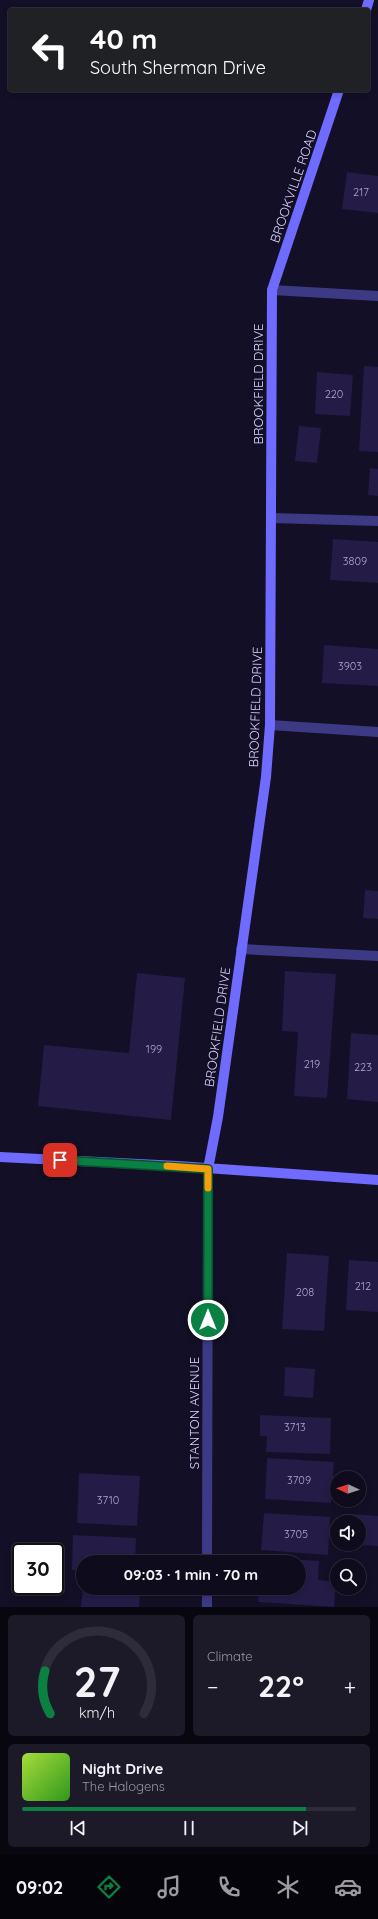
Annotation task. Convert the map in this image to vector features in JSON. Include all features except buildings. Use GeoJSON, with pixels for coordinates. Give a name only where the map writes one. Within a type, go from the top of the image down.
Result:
{"type":"FeatureCollection","features":[{"type":"Feature","properties":{"kind":"street","name":"BROOKVILLE ROAD"},"geometry":{"type":"LineString","coordinates":[[272,290],[338,92]]}},
{"type":"Feature","properties":{"kind":"street"},"geometry":{"type":"LineString","coordinates":[[272,290],[378,296]]}},
{"type":"Feature","properties":{"kind":"street","name":"BROOKFIELD DRIVE"},"geometry":{"type":"LineString","coordinates":[[208,1169],[218,1117],[266,777],[270,725],[272,290]]}},
{"type":"Feature","properties":{"kind":"street"},"geometry":{"type":"LineString","coordinates":[[271,518],[378,521]]}},
{"type":"Feature","properties":{"kind":"street"},"geometry":{"type":"LineString","coordinates":[[270,725],[378,732]]}},
{"type":"Feature","properties":{"kind":"street"},"geometry":{"type":"LineString","coordinates":[[241,949],[378,956]]}},
{"type":"Feature","properties":{"kind":"street"},"geometry":{"type":"LineString","coordinates":[[0,1157],[378,1180]]}},
{"type":"Feature","properties":{"kind":"street","name":"STANTON AVENUE"},"geometry":{"type":"LineString","coordinates":[[207,1555],[208,1169]]}},
{"type":"Feature","properties":{"kind":"street"},"geometry":{"type":"LineString","coordinates":[[207,1595],[207,1607]]}},
{"type":"Feature","properties":{"kind":"slow traffic"},"geometry":{"type":"LineString","coordinates":[[167,1166],[208,1169],[208,1188]]}},
{"type":"Feature","properties":{"kind":"route"},"geometry":{"type":"LineString","coordinates":[[60,1160],[208,1169],[208,1320]]}}]}
